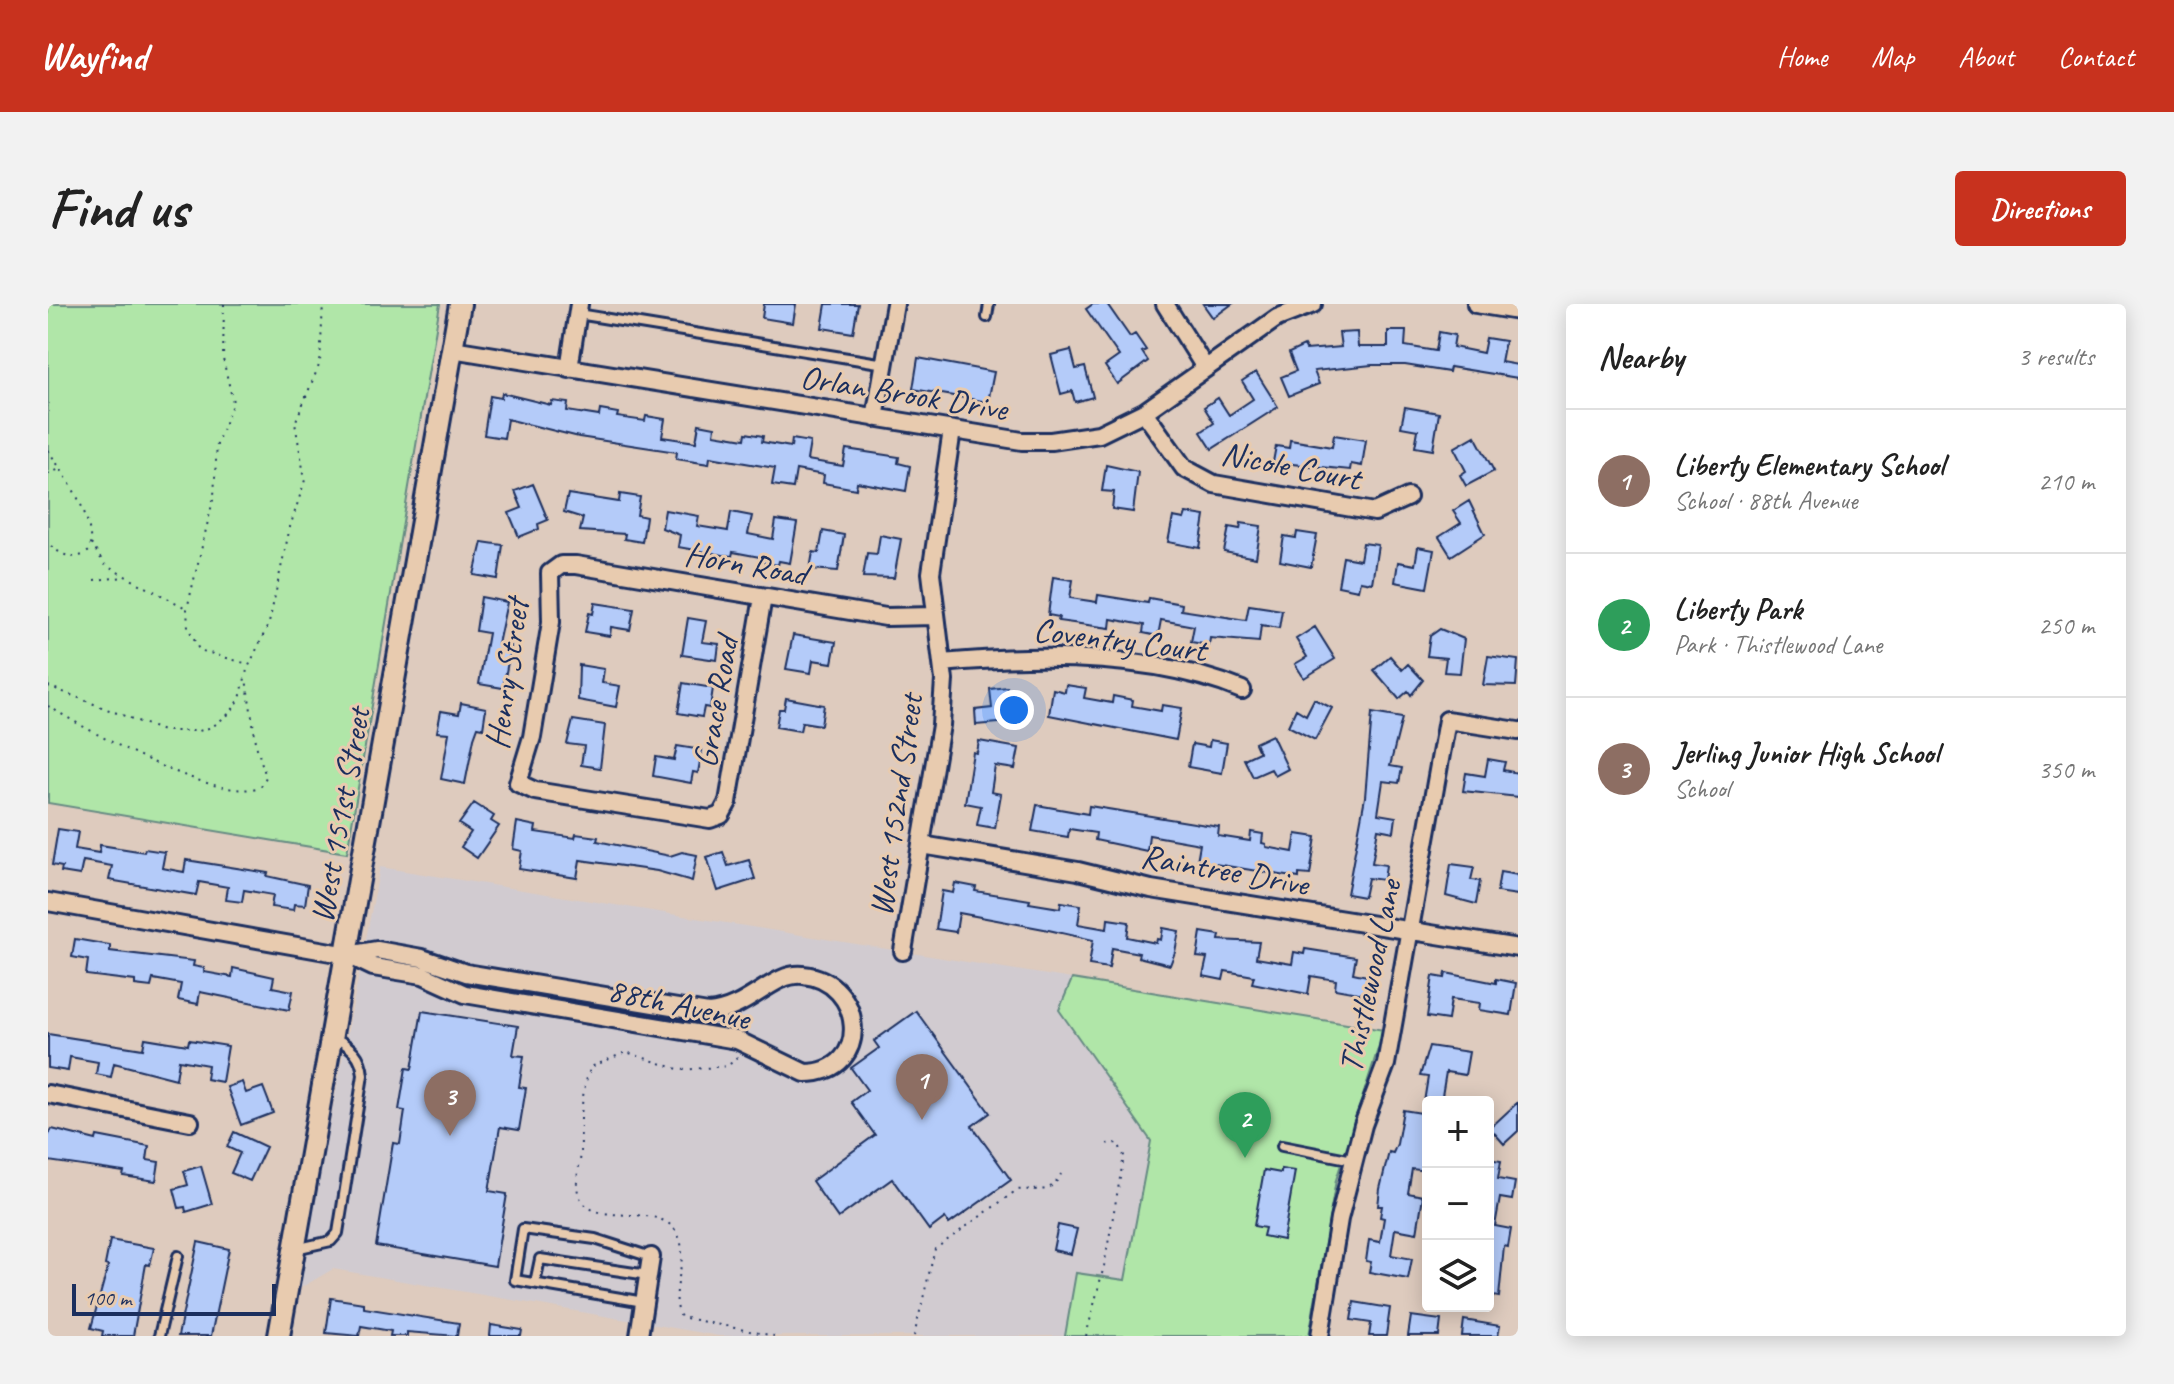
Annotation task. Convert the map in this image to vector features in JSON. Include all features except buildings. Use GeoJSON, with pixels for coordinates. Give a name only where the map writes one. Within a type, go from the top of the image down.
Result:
{"type":"FeatureCollection","features":[{"type":"Feature","properties":{"kind":"street","name":"West 151st Street"},"geometry":{"type":"LineString","coordinates":[[279,1336],[460,304]]}},
{"type":"Feature","properties":{"kind":"street"},"geometry":{"type":"LineString","coordinates":[[875,418],[895,304]]}},
{"type":"Feature","properties":{"kind":"street"},"geometry":{"type":"LineString","coordinates":[[1165,304],[1204,366]]}},
{"type":"Feature","properties":{"kind":"street","name":"Orlan Brook Drive"},"geometry":{"type":"LineString","coordinates":[[452,349],[1022,441],[1051,441],[1099,434],[1144,412],[1204,366],[1277,318],[1313,304]]}},
{"type":"Feature","properties":{"kind":"street"},"geometry":{"type":"LineString","coordinates":[[1476,304],[1518,311]]}},
{"type":"Feature","properties":{"kind":"street"},"geometry":{"type":"LineString","coordinates":[[569,369],[578,309]]}},
{"type":"Feature","properties":{"kind":"street","name":"Nicole Court"},"geometry":{"type":"LineString","coordinates":[[1144,412],[1184,468],[1214,484],[1375,512],[1408,497]]}},
{"type":"Feature","properties":{"kind":"street","name":"West 152nd Street"},"geometry":{"type":"LineString","coordinates":[[903,951],[941,725],[942,663],[931,557],[952,430]]}},
{"type":"Feature","properties":{"kind":"street","name":"Horn Road"},"geometry":{"type":"LineString","coordinates":[[550,573],[561,565],[576,565],[886,617],[935,616]]}},
{"type":"Feature","properties":{"kind":"street","name":"Henry Street"},"geometry":{"type":"LineString","coordinates":[[550,573],[551,622],[532,737],[518,783],[549,793],[710,819],[721,815]]}},
{"type":"Feature","properties":{"kind":"street","name":"Grace Road"},"geometry":{"type":"LineString","coordinates":[[721,815],[728,802],[763,597]]}},
{"type":"Feature","properties":{"kind":"street","name":"Coventry Court"},"geometry":{"type":"LineString","coordinates":[[942,663],[1035,655],[1073,656],[1210,677],[1242,690]]}},
{"type":"Feature","properties":{"kind":"street","name":"Thistlewood Lane"},"geometry":{"type":"LineString","coordinates":[[1320,1336],[1339,1219],[1354,1160],[1386,1064],[1447,720],[1518,731]]}},
{"type":"Feature","properties":{"kind":"street","name":"Raintree Drive"},"geometry":{"type":"LineString","coordinates":[[922,845],[1078,871],[1151,889],[1518,948]]}},
{"type":"Feature","properties":{"kind":"street","name":"88th Avenue"},"geometry":{"type":"LineString","coordinates":[[48,902],[348,955],[373,967],[423,975],[465,994],[747,1043],[798,1071],[815,1073],[837,1064],[852,1043],[854,1019],[833,987],[803,975],[781,978],[733,1009],[708,1013],[466,973],[422,958],[377,950],[348,955]]}},
{"type":"Feature","properties":{"kind":"street"},"geometry":{"type":"LineString","coordinates":[[48,1094],[190,1122]]}},
{"type":"Feature","properties":{"kind":"street"},"geometry":{"type":"LineString","coordinates":[[639,1336],[651,1257]]}},
{"type":"Feature","properties":{"kind":"lane"},"geometry":{"type":"LineString","coordinates":[[987,317],[989,304]]}},
{"type":"Feature","properties":{"kind":"lane"},"geometry":{"type":"LineString","coordinates":[[578,309],[885,364]]}},
{"type":"Feature","properties":{"kind":"lane"},"geometry":{"type":"LineString","coordinates":[[294,1249],[331,1241],[338,1233],[363,1075],[362,1061],[354,1050],[333,1036]]}},
{"type":"Feature","properties":{"kind":"lane"},"geometry":{"type":"LineString","coordinates":[[1282,1146],[1354,1160]]}},
{"type":"Feature","properties":{"kind":"lane"},"geometry":{"type":"LineString","coordinates":[[644,1302],[515,1280],[523,1229],[595,1239],[651,1257]]}},
{"type":"Feature","properties":{"kind":"lane"},"geometry":{"type":"LineString","coordinates":[[159,1336],[178,1256]]}},
{"type":"Feature","properties":{"kind":"lane"},"geometry":{"type":"LineString","coordinates":[[535,1283],[540,1259],[648,1275]]}},
{"type":"Feature","properties":{"kind":"path"},"geometry":{"type":"LineString","coordinates":[[224,304],[223,359],[233,402],[217,443],[214,496],[187,609],[188,627],[199,650],[250,665]]}},
{"type":"Feature","properties":{"kind":"path"},"geometry":{"type":"LineString","coordinates":[[48,686],[148,727],[199,731],[212,727],[230,713],[240,699],[250,665],[269,623],[290,527],[305,480],[295,423],[320,363],[323,304]]}},
{"type":"Feature","properties":{"kind":"path"},"geometry":{"type":"LineString","coordinates":[[48,450],[83,514],[91,544],[106,566],[187,609]]}},
{"type":"Feature","properties":{"kind":"path"},"geometry":{"type":"LineString","coordinates":[[48,474],[60,469]]}},
{"type":"Feature","properties":{"kind":"path"},"geometry":{"type":"LineString","coordinates":[[48,543],[60,554],[75,557],[89,551],[91,544]]}},
{"type":"Feature","properties":{"kind":"path"},"geometry":{"type":"LineString","coordinates":[[94,580],[127,577]]}},
{"type":"Feature","properties":{"kind":"path"},"geometry":{"type":"LineString","coordinates":[[48,706],[175,772],[244,791],[261,786],[266,777],[257,748],[246,676]]}},
{"type":"Feature","properties":{"kind":"path"},"geometry":{"type":"LineString","coordinates":[[747,1043],[728,1066],[681,1070],[626,1052],[591,1067],[580,1126],[577,1185],[582,1201],[592,1210],[657,1218],[675,1228],[682,1245],[677,1300],[681,1317],[774,1336]]}},
{"type":"Feature","properties":{"kind":"path"},"geometry":{"type":"LineString","coordinates":[[1086,1336],[1104,1266],[1124,1156],[1118,1143],[1107,1144]]}},
{"type":"Feature","properties":{"kind":"path"},"geometry":{"type":"LineString","coordinates":[[914,1336],[935,1249],[1017,1190],[1044,1192],[1055,1186],[1061,1174]]}},
{"type":"Feature","properties":{"kind":"shaded area"},"geometry":{"type":"Polygon","coordinates":[[[380,867],[1072,979],[1059,1010],[1151,1140],[1125,1280],[1076,1274],[1065,1336],[719,1336],[333,1269],[297,1290],[380,867]]]}},
{"type":"Feature","properties":{"kind":"green space"},"geometry":{"type":"Polygon","coordinates":[[[48,304],[440,304],[347,853],[48,803],[48,304]]]}},
{"type":"Feature","properties":{"kind":"green space"},"geometry":{"type":"Polygon","coordinates":[[[1072,979],[1384,1030],[1336,1180],[1309,1336],[1065,1336],[1076,1273],[1125,1280],[1151,1141],[1059,1010],[1072,979]]]}},
{"type":"Feature","properties":{"kind":"place","name":"Liberty Elementary School"},"geometry":{"type":"Point","coordinates":[922,1120]}},
{"type":"Feature","properties":{"kind":"place","name":"Jerling Junior High School"},"geometry":{"type":"Point","coordinates":[450,1136]}},
{"type":"Feature","properties":{"kind":"place","name":"Liberty Park"},"geometry":{"type":"Point","coordinates":[1245,1158]}}]}
